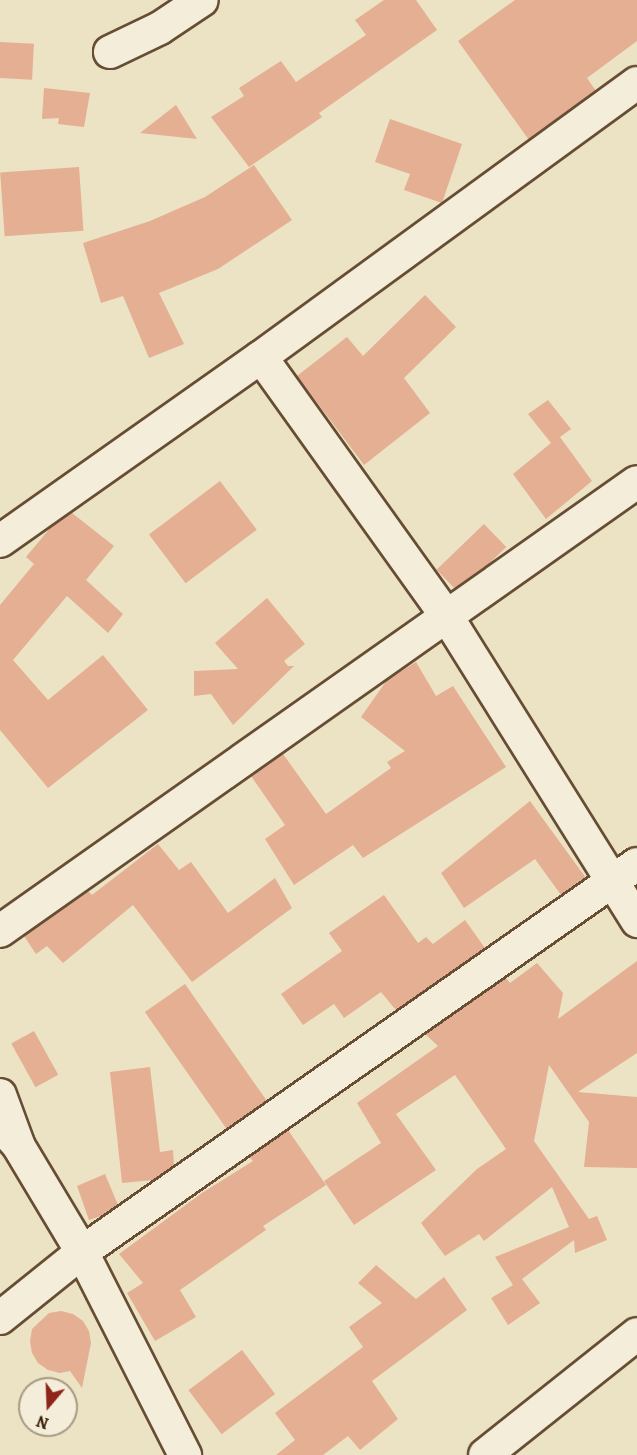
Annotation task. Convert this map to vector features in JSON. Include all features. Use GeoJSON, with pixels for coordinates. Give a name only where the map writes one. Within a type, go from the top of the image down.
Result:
{"type":"FeatureCollection","features":[{"type":"Feature","properties":{"kind":"street"},"geometry":{"type":"LineString","coordinates":[[110,52],[160,28],[202,0]]}},
{"type":"Feature","properties":{"kind":"street"},"geometry":{"type":"LineString","coordinates":[[0,541],[261,357],[637,82]]}},
{"type":"Feature","properties":{"kind":"street"},"geometry":{"type":"LineString","coordinates":[[261,357],[446,615],[637,921]]}},
{"type":"Feature","properties":{"kind":"street"},"geometry":{"type":"LineString","coordinates":[[0,931],[637,482]]}},
{"type":"Feature","properties":{"kind":"street"},"geometry":{"type":"LineString","coordinates":[[0,1318],[82,1252],[637,864]]}},
{"type":"Feature","properties":{"kind":"street"},"geometry":{"type":"LineString","coordinates":[[0,1095],[9,1135],[82,1252],[185,1455]]}},
{"type":"Feature","properties":{"kind":"street"},"geometry":{"type":"LineString","coordinates":[[484,1455],[637,1334]]}},
{"type":"Feature","properties":{"kind":"building"},"geometry":{"type":"Polygon","coordinates":[[[384,0],[416,0],[437,30],[319,113],[322,117],[249,167],[211,117],[244,96],[239,88],[281,61],[296,82],[366,35],[355,20],[384,0]]]}},
{"type":"Feature","properties":{"kind":"building"},"geometry":{"type":"Polygon","coordinates":[[[515,0],[637,0],[637,41],[587,78],[596,91],[529,140],[458,41],[515,0]]]}},
{"type":"Feature","properties":{"kind":"building"},"geometry":{"type":"Polygon","coordinates":[[[0,42],[34,44],[32,80],[0,78],[0,42]]]}},
{"type":"Feature","properties":{"kind":"building"},"geometry":{"type":"Polygon","coordinates":[[[44,88],[90,93],[84,127],[58,124],[59,118],[42,119],[44,88]]]}},
{"type":"Feature","properties":{"kind":"building"},"geometry":{"type":"Polygon","coordinates":[[[176,105],[197,139],[140,133],[176,105]]]}},
{"type":"Feature","properties":{"kind":"building"},"geometry":{"type":"Polygon","coordinates":[[[390,119],[462,144],[442,203],[404,190],[410,174],[375,162],[390,119]]]}},
{"type":"Feature","properties":{"kind":"building"},"geometry":{"type":"Polygon","coordinates":[[[254,165],[292,220],[218,269],[159,293],[184,344],[149,358],[123,296],[101,303],[83,243],[150,221],[205,197],[254,165]]]}},
{"type":"Feature","properties":{"kind":"building"},"geometry":{"type":"Polygon","coordinates":[[[79,167],[83,231],[5,236],[0,173],[79,167]]]}},
{"type":"Feature","properties":{"kind":"building"},"geometry":{"type":"Polygon","coordinates":[[[425,295],[456,327],[404,378],[430,413],[364,465],[297,376],[347,337],[363,356],[425,295]]]}},
{"type":"Feature","properties":{"kind":"building"},"geometry":{"type":"Polygon","coordinates":[[[548,400],[571,429],[560,437],[592,481],[546,519],[513,474],[551,443],[528,414],[548,400]]]}},
{"type":"Feature","properties":{"kind":"building"},"geometry":{"type":"Polygon","coordinates":[[[220,481],[257,530],[186,583],[149,535],[220,481]]]}},
{"type":"Feature","properties":{"kind":"building"},"geometry":{"type":"Polygon","coordinates":[[[72,513],[114,546],[86,580],[123,614],[108,633],[67,596],[13,660],[48,700],[103,655],[148,710],[48,788],[0,730],[0,605],[34,564],[26,557],[51,527],[72,513]]]}},
{"type":"Feature","properties":{"kind":"building"},"geometry":{"type":"Polygon","coordinates":[[[484,524],[506,547],[459,593],[437,570],[484,524]]]}},
{"type":"Feature","properties":{"kind":"building"},"geometry":{"type":"Polygon","coordinates":[[[267,598],[305,644],[284,661],[288,666],[294,666],[233,725],[211,694],[194,696],[194,671],[238,669],[215,643],[267,598]]]}},
{"type":"Feature","properties":{"kind":"building"},"geometry":{"type":"Polygon","coordinates":[[[416,662],[436,696],[453,686],[506,767],[363,858],[353,845],[294,885],[265,839],[285,825],[251,776],[283,754],[326,814],[391,768],[387,762],[405,751],[361,717],[387,680],[416,662]]]}},
{"type":"Feature","properties":{"kind":"building"},"geometry":{"type":"Polygon","coordinates":[[[530,801],[586,878],[561,895],[535,859],[464,908],[441,873],[530,801]]]}},
{"type":"Feature","properties":{"kind":"building"},"geometry":{"type":"Polygon","coordinates":[[[158,844],[179,870],[191,862],[228,913],[275,878],[292,908],[192,982],[133,905],[63,963],[47,946],[36,954],[24,936],[88,891],[92,895],[158,844]]]}},
{"type":"Feature","properties":{"kind":"building"},"geometry":{"type":"Polygon","coordinates":[[[384,895],[418,943],[426,937],[433,944],[465,920],[485,948],[399,1008],[395,1009],[381,992],[344,1018],[334,1004],[303,1025],[281,994],[342,951],[329,933],[384,895]]]}},
{"type":"Feature","properties":{"kind":"building"},"geometry":{"type":"Polygon","coordinates":[[[637,961],[637,1053],[578,1092],[637,1097],[637,1168],[584,1167],[589,1122],[549,1065],[534,1141],[589,1219],[597,1216],[607,1240],[575,1253],[574,1240],[522,1279],[540,1303],[508,1325],[491,1298],[513,1285],[495,1257],[569,1227],[552,1187],[484,1241],[479,1234],[445,1256],[421,1223],[477,1169],[506,1149],[455,1075],[396,1114],[436,1170],[354,1225],[324,1181],[381,1143],[357,1103],[438,1046],[425,1034],[506,978],[510,983],[537,963],[563,993],[558,1019],[637,961]]]}},
{"type":"Feature","properties":{"kind":"building"},"geometry":{"type":"Polygon","coordinates":[[[185,984],[266,1100],[226,1128],[145,1012],[185,984]]]}},
{"type":"Feature","properties":{"kind":"building"},"geometry":{"type":"Polygon","coordinates":[[[34,1031],[58,1075],[36,1087],[11,1044],[34,1031]]]}},
{"type":"Feature","properties":{"kind":"building"},"geometry":{"type":"Polygon","coordinates":[[[150,1067],[160,1152],[173,1150],[174,1166],[153,1180],[122,1183],[110,1072],[150,1067]]]}},
{"type":"Feature","properties":{"kind":"building"},"geometry":{"type":"Polygon","coordinates":[[[288,1130],[326,1185],[263,1226],[266,1230],[180,1290],[196,1317],[155,1341],[127,1293],[143,1283],[119,1254],[202,1193],[253,1161],[249,1157],[288,1130]]]}},
{"type":"Feature","properties":{"kind":"building"},"geometry":{"type":"Polygon","coordinates":[[[105,1174],[118,1205],[104,1215],[89,1220],[77,1186],[105,1174]]]}},
{"type":"Feature","properties":{"kind":"building"},"geometry":{"type":"Polygon","coordinates":[[[376,1265],[416,1299],[444,1277],[467,1310],[372,1381],[398,1419],[360,1450],[348,1436],[323,1455],[276,1455],[295,1440],[275,1413],[363,1347],[349,1327],[382,1303],[358,1283],[376,1265]]]}},
{"type":"Feature","properties":{"kind":"building"},"geometry":{"type":"Polygon","coordinates":[[[61,1311],[73,1314],[83,1321],[89,1331],[91,1343],[82,1388],[78,1382],[78,1377],[74,1377],[70,1371],[60,1373],[48,1370],[38,1363],[32,1353],[30,1341],[32,1329],[49,1313],[61,1311]]]}},
{"type":"Feature","properties":{"kind":"building"},"geometry":{"type":"Polygon","coordinates":[[[242,1350],[275,1394],[222,1434],[188,1390],[242,1350]]]}}]}
